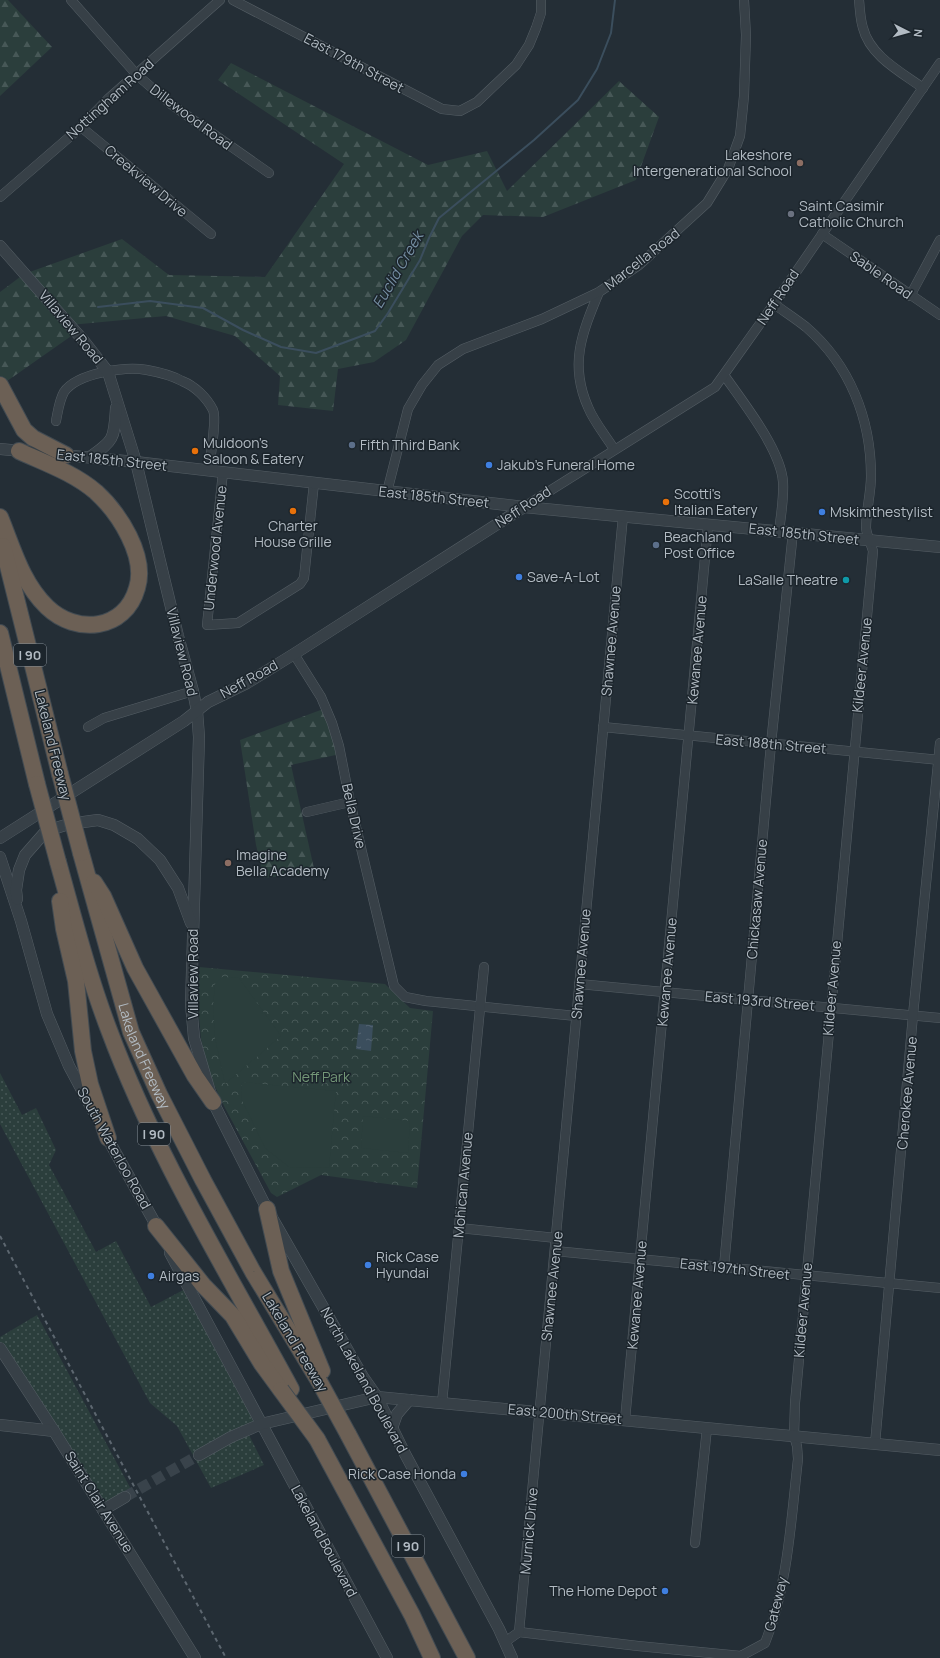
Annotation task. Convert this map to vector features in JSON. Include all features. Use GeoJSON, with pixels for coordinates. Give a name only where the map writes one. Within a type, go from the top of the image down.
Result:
{"type":"FeatureCollection","features":[{"type":"Feature","properties":{"kind":"highway"},"geometry":{"type":"LineString","coordinates":[[0,385],[24,430],[33,438],[66,455]]}},
{"type":"Feature","properties":{"kind":"highway"},"geometry":{"type":"LineString","coordinates":[[0,517],[26,581],[41,601],[58,615],[76,624],[88,626],[100,625],[123,613],[131,602],[137,588],[139,574],[137,556],[129,536],[115,513],[96,492],[68,473],[19,451]]}},
{"type":"Feature","properties":{"kind":"highway","name":"Lakeland Freeway"},"geometry":{"type":"LineString","coordinates":[[0,535],[60,774],[131,1032],[159,1094],[202,1180],[253,1272],[322,1381]]}},
{"type":"Feature","properties":{"kind":"highway","name":"Lakeland Freeway"},"geometry":{"type":"LineString","coordinates":[[0,633],[56,863],[86,964],[109,1031],[136,1096],[167,1160],[286,1389],[317,1439],[412,1615],[432,1658]]}},
{"type":"Feature","properties":{"kind":"highway"},"geometry":{"type":"LineString","coordinates":[[84,861],[103,896],[135,968],[195,1076],[213,1102]]}},
{"type":"Feature","properties":{"kind":"highway"},"geometry":{"type":"LineString","coordinates":[[56,863],[64,929],[76,981],[83,1051],[90,1084],[108,1138]]}},
{"type":"Feature","properties":{"kind":"highway"},"geometry":{"type":"LineString","coordinates":[[267,1208],[281,1271],[322,1381]]}},
{"type":"Feature","properties":{"kind":"highway"},"geometry":{"type":"LineString","coordinates":[[156,1226],[203,1285],[233,1316],[262,1364],[286,1389]]}},
{"type":"Feature","properties":{"kind":"highway","name":"I 90"},"geometry":{"type":"LineString","coordinates":[[322,1381],[348,1434],[467,1658]]}},
{"type":"Feature","properties":{"kind":"highway"},"geometry":{"type":"LineString","coordinates":[[412,1615],[429,1658]]}},
{"type":"Feature","properties":{"kind":"street","name":"Dillewood Road"},"geometry":{"type":"LineString","coordinates":[[72,0],[137,75],[172,105],[269,173]]}},
{"type":"Feature","properties":{"kind":"street","name":"Nottingham Road"},"geometry":{"type":"LineString","coordinates":[[0,197],[81,127],[109,98],[137,75],[220,0]]}},
{"type":"Feature","properties":{"kind":"street","name":"East 179th Street"},"geometry":{"type":"LineString","coordinates":[[233,0],[442,109],[460,111],[477,102],[516,65],[529,45],[536,28],[541,13],[541,0]]}},
{"type":"Feature","properties":{"kind":"street","name":"Marcella Road"},"geometry":{"type":"LineString","coordinates":[[387,492],[408,410],[422,385],[438,365],[464,349],[542,319],[600,292],[639,265],[680,230],[707,203],[728,169],[740,136],[744,96],[746,35],[744,0]]}},
{"type":"Feature","properties":{"kind":"street"},"geometry":{"type":"LineString","coordinates":[[859,0],[863,28],[870,44],[884,60],[923,88]]}},
{"type":"Feature","properties":{"kind":"street","name":"Neff Road"},"geometry":{"type":"LineString","coordinates":[[0,838],[184,721],[208,702],[246,683],[294,654],[614,449],[715,387],[940,64]]}},
{"type":"Feature","properties":{"kind":"street","name":"Creekview Drive"},"geometry":{"type":"LineString","coordinates":[[81,127],[211,234]]}},
{"type":"Feature","properties":{"kind":"street","name":"Sable Road"},"geometry":{"type":"LineString","coordinates":[[822,234],[940,316]]}},
{"type":"Feature","properties":{"kind":"street"},"geometry":{"type":"LineString","coordinates":[[910,296],[940,240]]}},
{"type":"Feature","properties":{"kind":"street","name":"Villaview Road"},"geometry":{"type":"LineString","coordinates":[[0,246],[84,340],[108,372],[136,462],[178,636],[193,691],[197,711],[199,737],[191,1004],[194,1038],[213,1102]]}},
{"type":"Feature","properties":{"kind":"street"},"geometry":{"type":"LineString","coordinates":[[600,292],[584,328],[579,346],[579,378],[580,386],[588,409],[614,449]]}},
{"type":"Feature","properties":{"kind":"street","name":"Kildeer Avenue"},"geometry":{"type":"LineString","coordinates":[[774,304],[806,327],[822,343],[836,360],[855,392],[862,410],[869,438],[871,478],[866,529],[873,551],[806,1276],[795,1403],[794,1436]]}},
{"type":"Feature","properties":{"kind":"street"},"geometry":{"type":"LineString","coordinates":[[56,421],[59,404],[65,391],[78,381],[88,376],[108,372],[147,370],[182,380],[196,389],[214,411],[209,470]]}},
{"type":"Feature","properties":{"kind":"street"},"geometry":{"type":"LineString","coordinates":[[724,375],[771,445],[778,460],[783,481],[779,531]]}},
{"type":"Feature","properties":{"kind":"street"},"geometry":{"type":"LineString","coordinates":[[90,457],[107,445],[112,438],[115,429],[116,400]]}},
{"type":"Feature","properties":{"kind":"street","name":"East 185th Street"},"geometry":{"type":"LineString","coordinates":[[0,449],[209,470],[524,507],[940,547]]}},
{"type":"Feature","properties":{"kind":"street","name":"Underwood Avenue"},"geometry":{"type":"LineString","coordinates":[[223,472],[207,625],[238,622],[300,584],[304,578],[314,483]]}},
{"type":"Feature","properties":{"kind":"street","name":"Shawnee Avenue"},"geometry":{"type":"LineString","coordinates":[[540,1412],[623,516]]}},
{"type":"Feature","properties":{"kind":"street","name":"Kewanee Avenue"},"geometry":{"type":"LineString","coordinates":[[625,1420],[666,993],[708,524]]}},
{"type":"Feature","properties":{"kind":"street","name":"Chickasaw Avenue"},"geometry":{"type":"LineString","coordinates":[[724,1267],[771,744],[793,532]]}},
{"type":"Feature","properties":{"kind":"street","name":"Bella Drive"},"geometry":{"type":"LineString","coordinates":[[294,654],[320,697],[332,723],[339,746],[350,802],[394,986],[405,997],[426,1002],[480,1007]]}},
{"type":"Feature","properties":{"kind":"street"},"geometry":{"type":"LineString","coordinates":[[88,727],[104,718],[193,691]]}},
{"type":"Feature","properties":{"kind":"street","name":"East 188th Street"},"geometry":{"type":"LineString","coordinates":[[603,727],[939,760]]}},
{"type":"Feature","properties":{"kind":"street","name":"Cherokee Avenue"},"geometry":{"type":"LineString","coordinates":[[875,1444],[913,1015],[940,743]]}},
{"type":"Feature","properties":{"kind":"street"},"geometry":{"type":"LineString","coordinates":[[307,812],[350,802]]}},
{"type":"Feature","properties":{"kind":"street"},"geometry":{"type":"LineString","coordinates":[[20,921],[16,890],[22,862],[31,846],[46,831],[69,824],[98,820],[114,825],[138,839],[160,860],[178,888],[194,931]]}},
{"type":"Feature","properties":{"kind":"street","name":"South Waterloo Road"},"geometry":{"type":"LineString","coordinates":[[0,857],[47,1014],[69,1066],[261,1424]]}},
{"type":"Feature","properties":{"kind":"street","name":"Mohican Avenue"},"geometry":{"type":"LineString","coordinates":[[442,1402],[484,967]]}},
{"type":"Feature","properties":{"kind":"street","name":"East 193rd Street"},"geometry":{"type":"LineString","coordinates":[[579,984],[940,1018]]}},
{"type":"Feature","properties":{"kind":"street"},"geometry":{"type":"LineString","coordinates":[[480,1007],[576,1016]]}},
{"type":"Feature","properties":{"kind":"street","name":"North Lakeland Boulevard"},"geometry":{"type":"LineString","coordinates":[[213,1102],[267,1208],[377,1398],[512,1658]]}},
{"type":"Feature","properties":{"kind":"street"},"geometry":{"type":"LineString","coordinates":[[459,1228],[556,1238]]}},
{"type":"Feature","properties":{"kind":"street","name":"East 197th Street"},"geometry":{"type":"LineString","coordinates":[[555,1251],[940,1288]]}},
{"type":"Feature","properties":{"kind":"street","name":"Saint Clair Avenue"},"geometry":{"type":"LineString","coordinates":[[0,1348],[54,1431],[195,1658]]}},
{"type":"Feature","properties":{"kind":"street","name":"East 200th Street"},"geometry":{"type":"LineString","coordinates":[[199,1455],[231,1437],[261,1424],[377,1398],[442,1402],[940,1450]]}},
{"type":"Feature","properties":{"kind":"street"},"geometry":{"type":"LineString","coordinates":[[392,1428],[398,1414],[408,1400]]}},
{"type":"Feature","properties":{"kind":"street","name":"Murnick Drive"},"geometry":{"type":"LineString","coordinates":[[519,1632],[540,1412]]}},
{"type":"Feature","properties":{"kind":"street","name":"Lakeland Boulevard"},"geometry":{"type":"LineString","coordinates":[[261,1424],[387,1658]]}},
{"type":"Feature","properties":{"kind":"street"},"geometry":{"type":"LineString","coordinates":[[0,1425],[54,1431]]}},
{"type":"Feature","properties":{"kind":"street"},"geometry":{"type":"LineString","coordinates":[[695,1543],[707,1428]]}},
{"type":"Feature","properties":{"kind":"street","name":"Gateway"},"geometry":{"type":"LineString","coordinates":[[519,1632],[741,1656],[765,1643],[772,1626],[788,1553],[798,1459],[797,1446],[794,1436]]}},
{"type":"Feature","properties":{"kind":"street"},"geometry":{"type":"LineString","coordinates":[[103,1510],[125,1497]]}},
{"type":"Feature","properties":{"kind":"street"},"geometry":{"type":"LineString","coordinates":[[505,1642],[519,1632]]}},
{"type":"Feature","properties":{"kind":"green space"},"geometry":{"type":"Polygon","coordinates":[[[0,0],[8,0],[52,47],[0,96],[0,0]]]}},
{"type":"Feature","properties":{"kind":"green space"},"geometry":{"type":"Polygon","coordinates":[[[231,63],[428,165],[487,151],[507,191],[619,81],[659,117],[636,180],[543,217],[483,215],[462,236],[406,340],[374,362],[338,369],[333,411],[278,405],[280,376],[235,336],[166,316],[70,325],[77,332],[0,386],[0,292],[24,274],[122,239],[169,275],[265,277],[344,164],[218,80],[231,63]]]}},
{"type":"Feature","properties":{"kind":"green space"},"geometry":{"type":"Polygon","coordinates":[[[326,708],[340,754],[291,765],[315,873],[264,878],[256,845],[240,740],[326,708]]]}},
{"type":"Feature","properties":{"kind":"green space","name":"Neff Park"},"geometry":{"type":"Polygon","coordinates":[[[199,967],[385,984],[410,1008],[433,1011],[417,1188],[321,1175],[277,1197],[271,1193],[225,1108],[210,1076],[201,1039],[198,1005],[199,967]]]}},
{"type":"Feature","properties":{"kind":"green space"},"geometry":{"type":"Polygon","coordinates":[[[222,977],[239,978],[281,1036],[225,1084],[215,1038],[213,1007],[215,984],[222,977]]]}},
{"type":"Feature","properties":{"kind":"green space"},"geometry":{"type":"Polygon","coordinates":[[[0,1073],[22,1115],[36,1108],[56,1150],[49,1165],[96,1252],[116,1241],[151,1307],[189,1287],[261,1424],[247,1431],[264,1465],[211,1488],[177,1426],[150,1403],[0,1124],[0,1073]]]}},
{"type":"Feature","properties":{"kind":"green space"},"geometry":{"type":"Polygon","coordinates":[[[242,1082],[336,1091],[329,1168],[289,1167],[265,1148],[241,1098],[242,1082]]]}},
{"type":"Feature","properties":{"kind":"green space"},"geometry":{"type":"Polygon","coordinates":[[[363,1116],[410,1121],[408,1153],[361,1148],[363,1116]]]}},
{"type":"Feature","properties":{"kind":"green space"},"geometry":{"type":"Polygon","coordinates":[[[37,1315],[133,1493],[103,1510],[0,1348],[0,1337],[37,1315]]]}},
{"type":"Feature","properties":{"kind":"water"},"geometry":{"type":"Polygon","coordinates":[[[359,1024],[373,1025],[371,1051],[356,1049],[359,1024]]]}},
{"type":"Feature","properties":{"kind":"waterway","name":"Euclid Creek"},"geometry":{"type":"LineString","coordinates":[[98,307],[150,301],[203,308],[243,330],[281,347],[316,353],[375,331],[388,313],[420,260],[439,218],[534,140],[578,100],[597,69],[611,33],[615,0]]}},
{"type":"Feature","properties":{"kind":"tunnel"},"geometry":{"type":"LineString","coordinates":[[125,1497],[199,1455]]}},
{"type":"Feature","properties":{"kind":"railway"},"geometry":{"type":"LineString","coordinates":[[0,1236],[226,1658]]}},
{"type":"Feature","properties":{"kind":"place","name":"Lakeshore Intergenerational School"},"geometry":{"type":"Point","coordinates":[800,163]}},
{"type":"Feature","properties":{"kind":"place","name":"Saint Casimir Catholic Church"},"geometry":{"type":"Point","coordinates":[791,214]}},
{"type":"Feature","properties":{"kind":"place","name":"Fifth Third Bank"},"geometry":{"type":"Point","coordinates":[352,445]}},
{"type":"Feature","properties":{"kind":"place","name":"Muldoon's Saloon & Eatery"},"geometry":{"type":"Point","coordinates":[195,451]}},
{"type":"Feature","properties":{"kind":"place","name":"Jakub's Funeral Home"},"geometry":{"type":"Point","coordinates":[489,465]}},
{"type":"Feature","properties":{"kind":"place","name":"Scotti's Italian Eatery"},"geometry":{"type":"Point","coordinates":[666,502]}},
{"type":"Feature","properties":{"kind":"place","name":"Charter House Grille"},"geometry":{"type":"Point","coordinates":[293,511]}},
{"type":"Feature","properties":{"kind":"place","name":"Mskimthestylist"},"geometry":{"type":"Point","coordinates":[822,512]}},
{"type":"Feature","properties":{"kind":"place","name":"Beachland Post Office"},"geometry":{"type":"Point","coordinates":[656,545]}},
{"type":"Feature","properties":{"kind":"place","name":"Save-A-Lot"},"geometry":{"type":"Point","coordinates":[519,577]}},
{"type":"Feature","properties":{"kind":"place","name":"LaSalle Theatre"},"geometry":{"type":"Point","coordinates":[846,580]}},
{"type":"Feature","properties":{"kind":"place","name":"Imagine Bella Academy"},"geometry":{"type":"Point","coordinates":[228,863]}},
{"type":"Feature","properties":{"kind":"place","name":"Rick Case Hyundai"},"geometry":{"type":"Point","coordinates":[368,1265]}},
{"type":"Feature","properties":{"kind":"place","name":"Airgas"},"geometry":{"type":"Point","coordinates":[151,1276]}},
{"type":"Feature","properties":{"kind":"place","name":"Rick Case Honda"},"geometry":{"type":"Point","coordinates":[464,1474]}},
{"type":"Feature","properties":{"kind":"place","name":"The Home Depot"},"geometry":{"type":"Point","coordinates":[665,1591]}}]}
